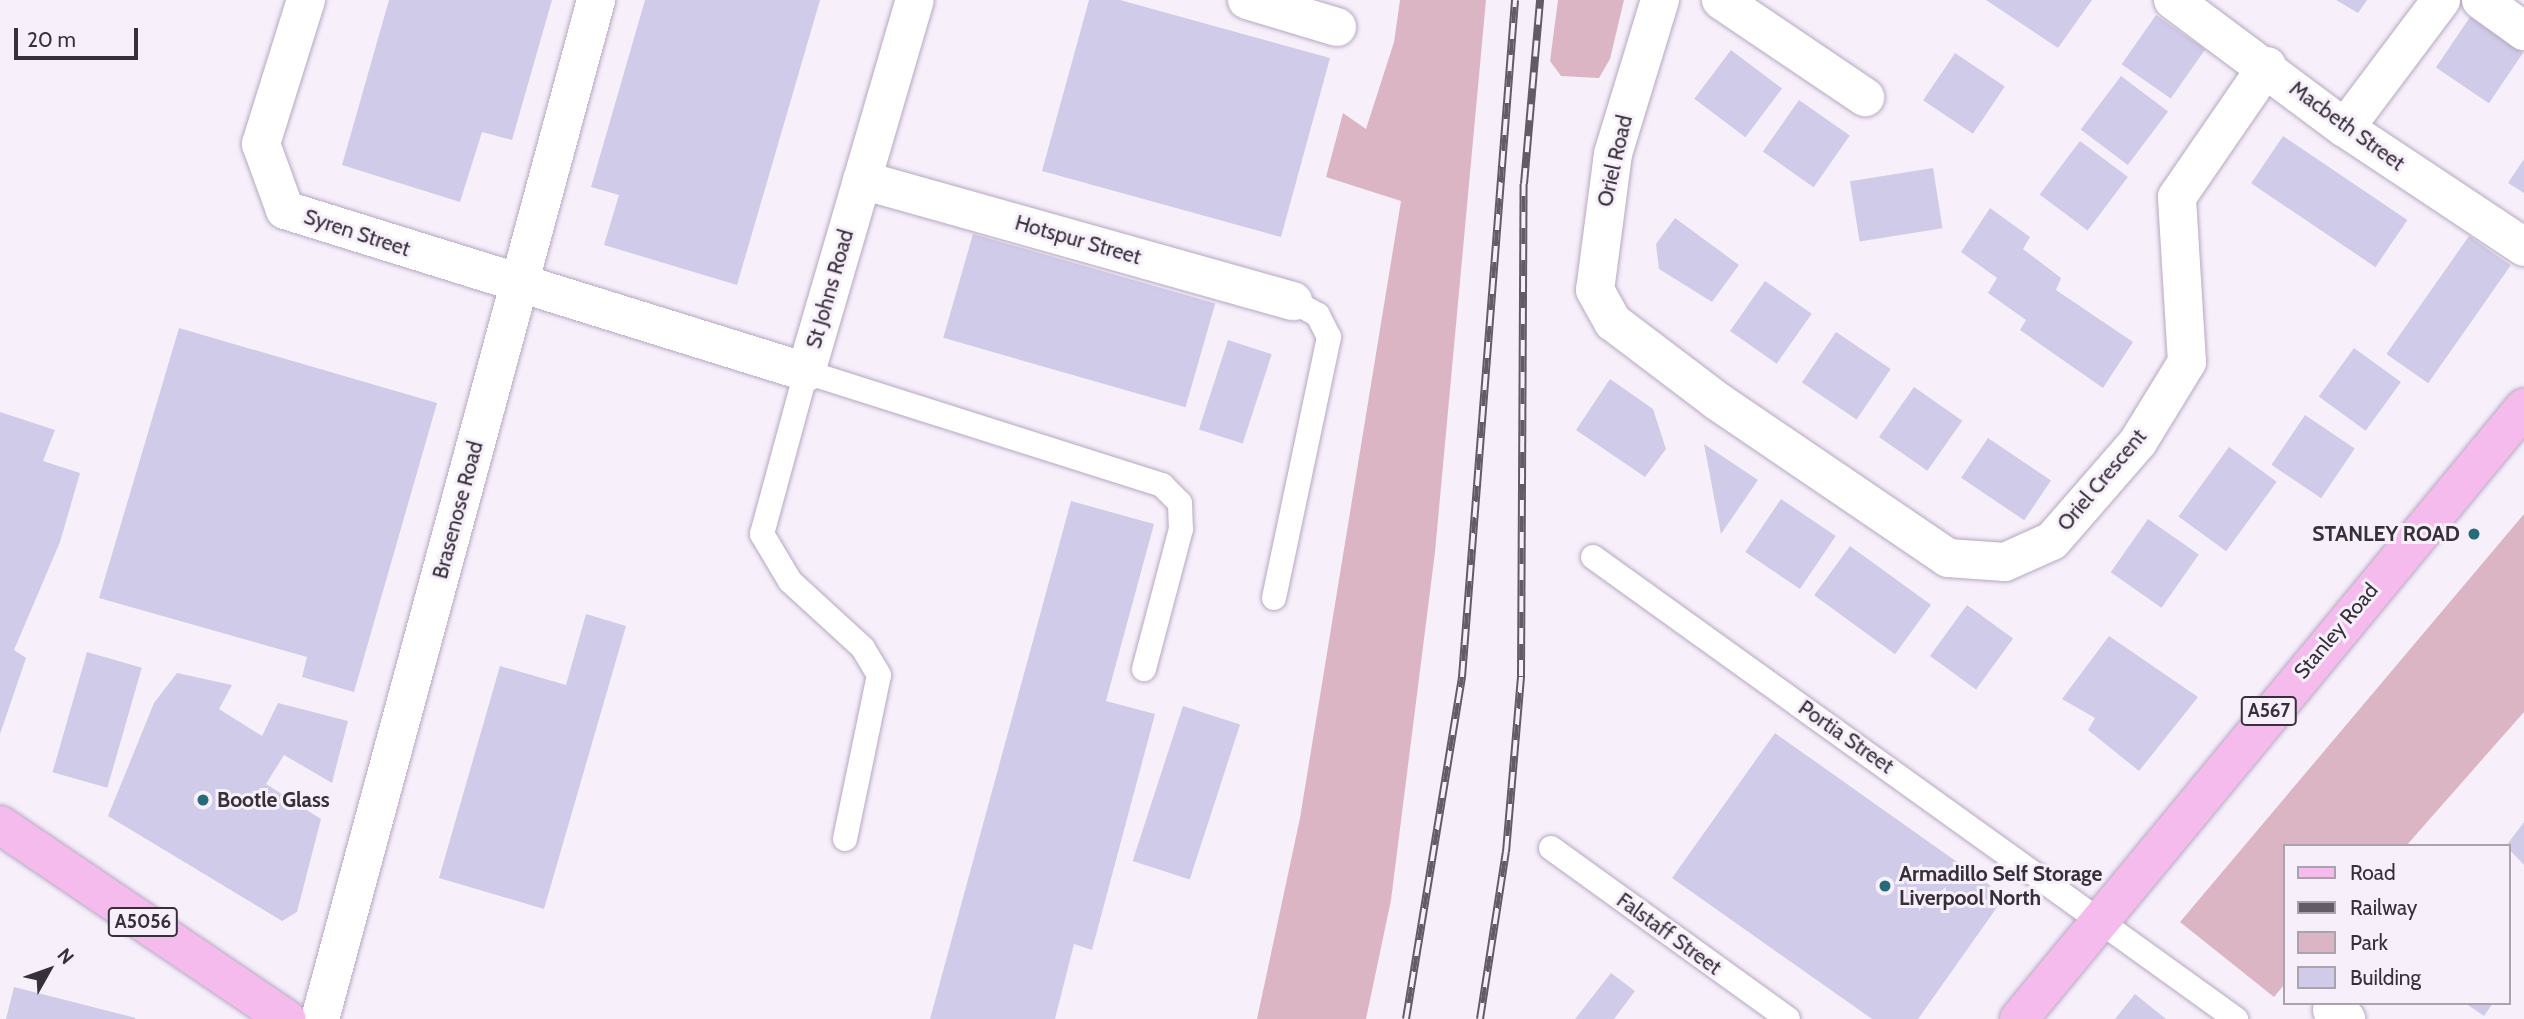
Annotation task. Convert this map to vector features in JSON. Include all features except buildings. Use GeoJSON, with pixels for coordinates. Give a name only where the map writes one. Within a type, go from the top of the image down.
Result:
{"type":"FeatureCollection","features":[{"type":"Feature","properties":{"kind":"main road","name":"Stanley Road"},"geometry":{"type":"LineString","coordinates":[[2019,1019],[2098,917],[2524,408]]}},
{"type":"Feature","properties":{"kind":"main road","name":"A5056"},"geometry":{"type":"LineString","coordinates":[[0,825],[286,1019]]}},
{"type":"Feature","properties":{"kind":"street","name":"Syren Street"},"geometry":{"type":"LineString","coordinates":[[306,0],[261,144],[285,210],[519,285]]}},
{"type":"Feature","properties":{"kind":"street","name":"Brasenose Road"},"geometry":{"type":"LineString","coordinates":[[320,1019],[596,0]]}},
{"type":"Feature","properties":{"kind":"street","name":"St Johns Road"},"geometry":{"type":"LineString","coordinates":[[519,285],[806,372],[915,0]]}},
{"type":"Feature","properties":{"kind":"street"},"geometry":{"type":"LineString","coordinates":[[1247,0],[1337,27]]}},
{"type":"Feature","properties":{"kind":"street","name":"Oriel Road"},"geometry":{"type":"LineString","coordinates":[[1613,322],[1595,290],[1598,246],[1613,154],[1660,0]]}},
{"type":"Feature","properties":{"kind":"street"},"geometry":{"type":"LineString","coordinates":[[1721,0],[1865,97]]}},
{"type":"Feature","properties":{"kind":"street","name":"Macbeth Street"},"geometry":{"type":"LineString","coordinates":[[2173,0],[2267,66],[2345,128],[2524,247]]}},
{"type":"Feature","properties":{"kind":"street"},"geometry":{"type":"LineString","coordinates":[[2345,128],[2441,0]]}},
{"type":"Feature","properties":{"kind":"street"},"geometry":{"type":"LineString","coordinates":[[2481,0],[2524,31]]}},
{"type":"Feature","properties":{"kind":"street","name":"Oriel Crescent"},"geometry":{"type":"LineString","coordinates":[[1613,322],[1717,401],[1948,558],[2005,562],[2052,541],[2138,442],[2187,362],[2177,197],[2267,66]]}},
{"type":"Feature","properties":{"kind":"street","name":"Hotspur Street"},"geometry":{"type":"LineString","coordinates":[[862,180],[1293,301]]}},
{"type":"Feature","properties":{"kind":"lane"},"geometry":{"type":"LineString","coordinates":[[1274,598],[1329,337],[1318,315],[1293,301]]}},
{"type":"Feature","properties":{"kind":"lane"},"geometry":{"type":"LineString","coordinates":[[845,839],[879,676],[863,648],[790,581],[762,534],[806,372],[1162,485],[1180,503],[1181,530],[1144,669]]}},
{"type":"Feature","properties":{"kind":"lane","name":"Portia Street"},"geometry":{"type":"LineString","coordinates":[[1593,557],[2098,917],[2236,1019]]}},
{"type":"Feature","properties":{"kind":"lane","name":"Falstaff Street"},"geometry":{"type":"LineString","coordinates":[[1551,848],[1788,1019]]}},
{"type":"Feature","properties":{"kind":"green space"},"geometry":{"type":"Polygon","coordinates":[[[1400,0],[1486,0],[1435,552],[1391,900],[1366,1019],[1257,1019],[1300,818],[1401,201],[1326,177],[1343,113],[1366,129],[1394,42],[1400,0]]]}},
{"type":"Feature","properties":{"kind":"green space"},"geometry":{"type":"Polygon","coordinates":[[[1558,0],[1624,0],[1610,59],[1599,78],[1561,76],[1550,61],[1558,0]]]}},
{"type":"Feature","properties":{"kind":"green space"},"geometry":{"type":"Polygon","coordinates":[[[2524,514],[2524,712],[2408,844],[2282,844],[2282,987],[2274,997],[2180,922],[2524,514]]]}},
{"type":"Feature","properties":{"kind":"railway"},"geometry":{"type":"LineString","coordinates":[[1406,1019],[1462,677],[1515,0]]}},
{"type":"Feature","properties":{"kind":"railway"},"geometry":{"type":"LineString","coordinates":[[1480,1019],[1506,852],[1521,676],[1524,184],[1540,0]]}},
{"type":"Feature","properties":{"kind":"place","name":"STANLEY ROAD"},"geometry":{"type":"Point","coordinates":[2474,534]}},
{"type":"Feature","properties":{"kind":"place","name":"Bootle Glass"},"geometry":{"type":"Point","coordinates":[203,800]}},
{"type":"Feature","properties":{"kind":"place","name":"Armadillo Self Storage Liverpool North"},"geometry":{"type":"Point","coordinates":[1885,886]}}]}
